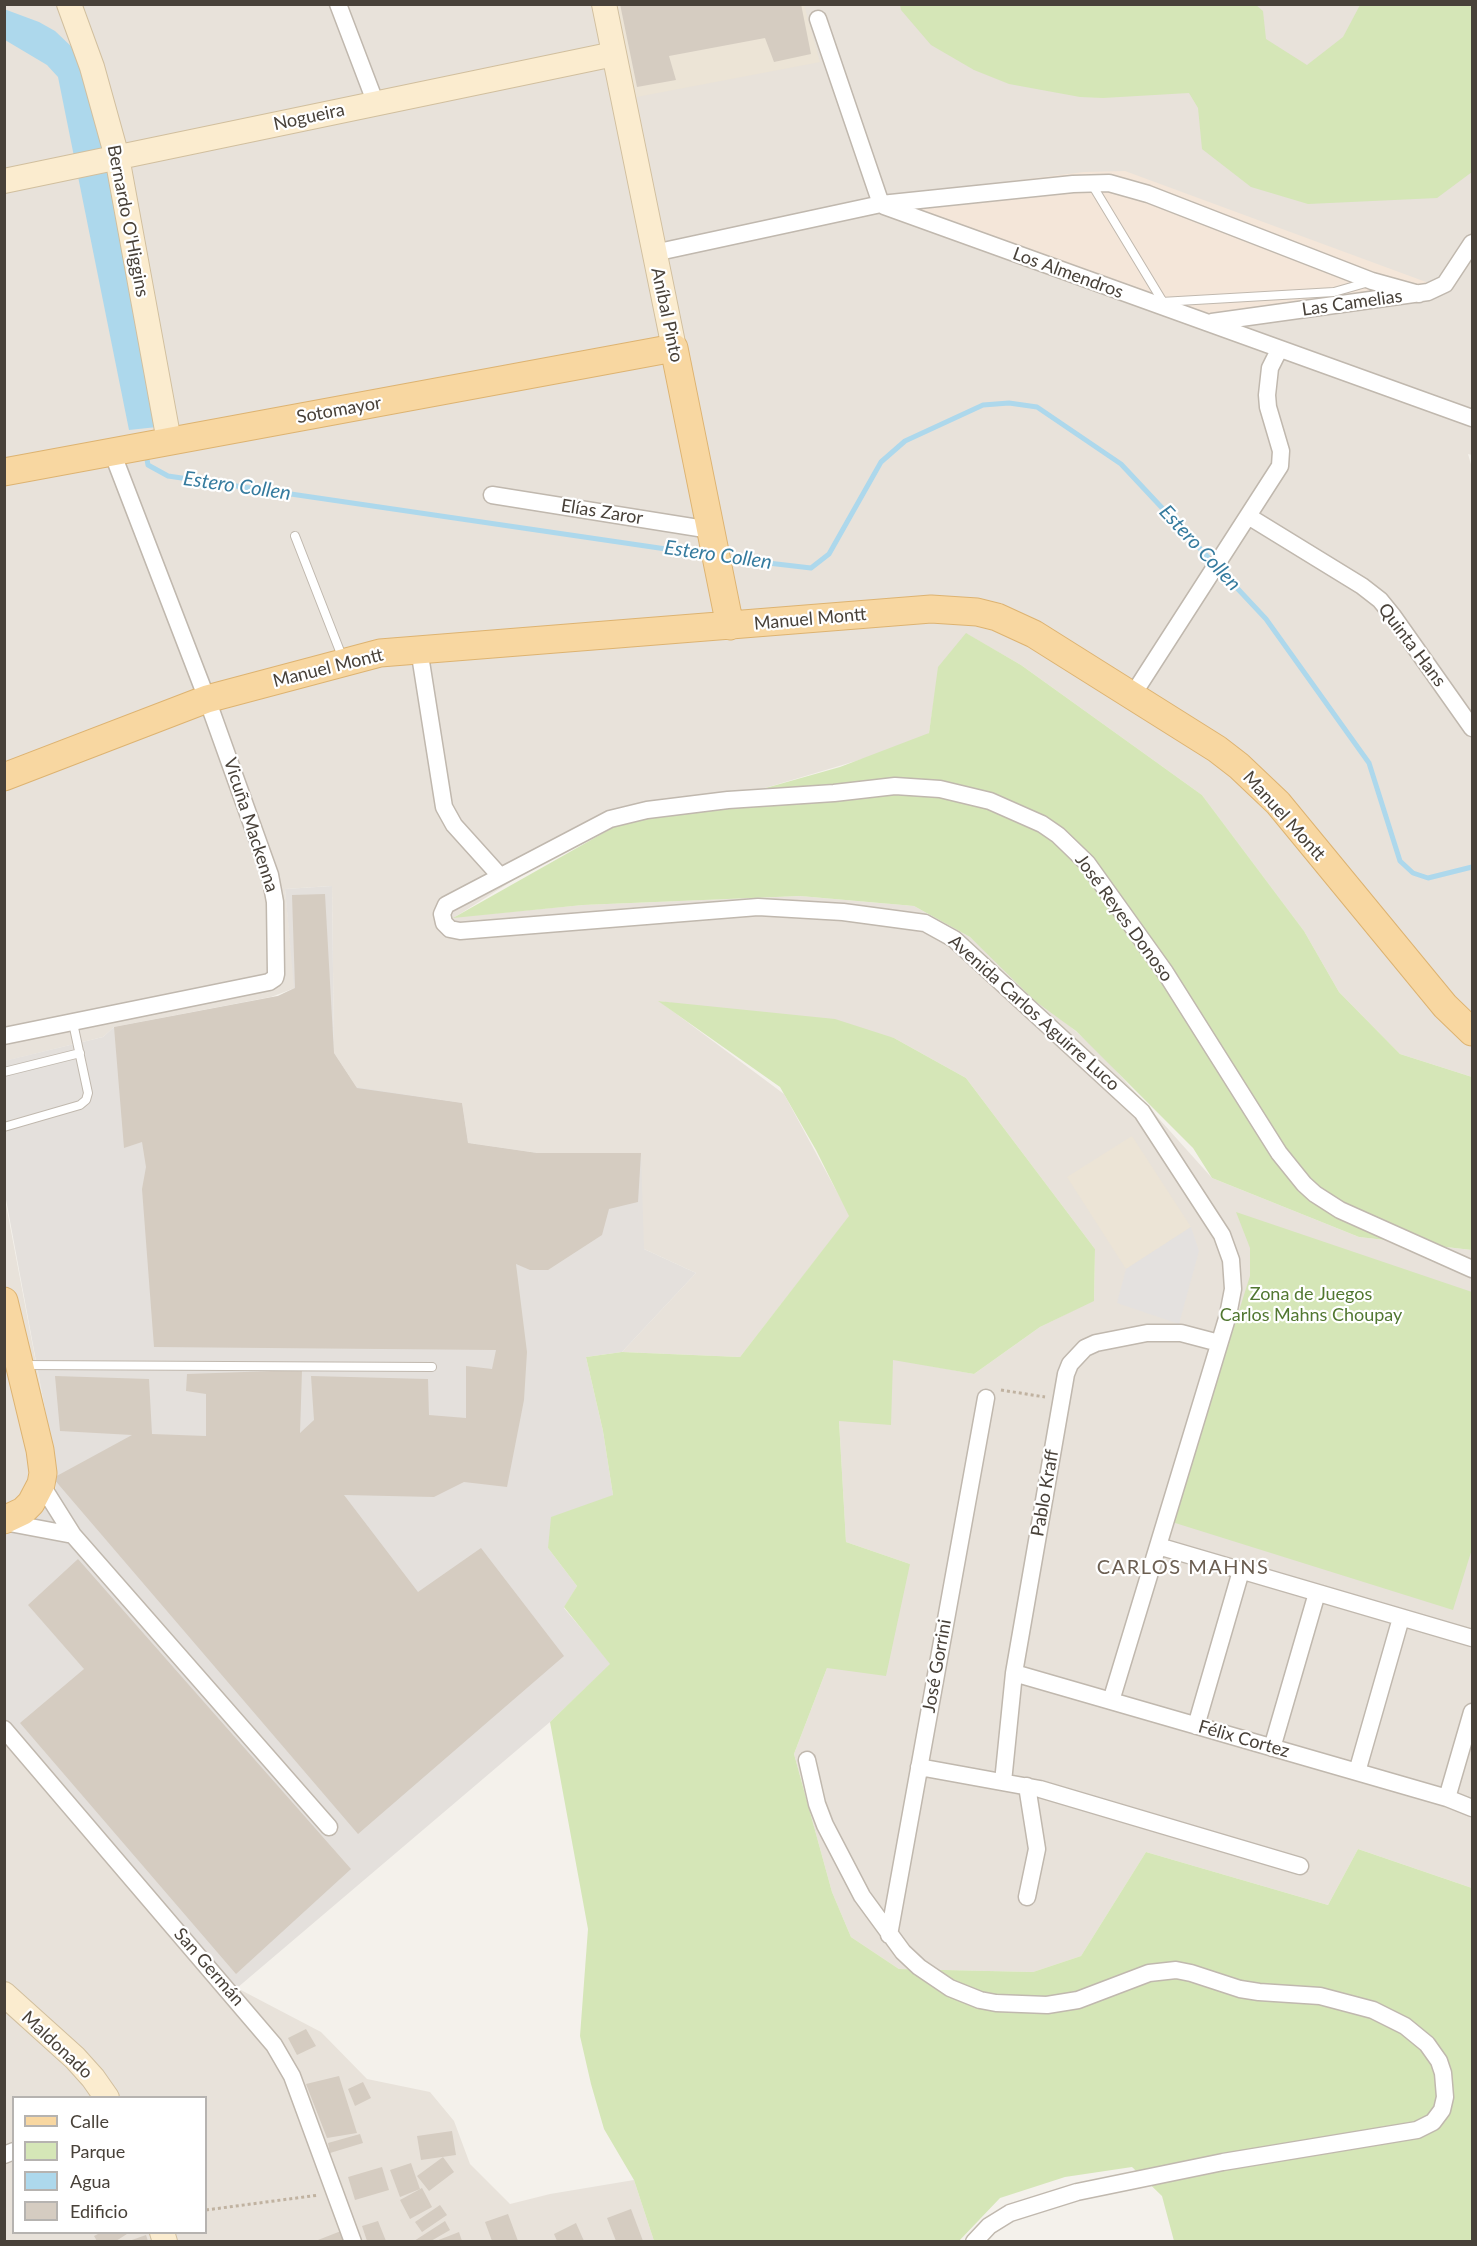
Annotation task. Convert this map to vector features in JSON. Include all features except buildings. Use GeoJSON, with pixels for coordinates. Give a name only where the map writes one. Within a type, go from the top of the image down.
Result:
{"type":"FeatureCollection","features":[{"type":"Feature","properties":{"kind":"main road","name":"Sotomayor"},"geometry":{"type":"LineString","coordinates":[[4,472],[674,348]]}},
{"type":"Feature","properties":{"kind":"main road","name":"Aníbal Pinto"},"geometry":{"type":"LineString","coordinates":[[674,348],[730,626]]}},
{"type":"Feature","properties":{"kind":"main road","name":"Manuel Montt"},"geometry":{"type":"LineString","coordinates":[[4,777],[207,699],[380,653],[931,609],[977,612],[997,617],[1034,634],[1217,749],[1259,784],[1289,817],[1445,1006],[1473,1032]]}},
{"type":"Feature","properties":{"kind":"main road"},"geometry":{"type":"LineString","coordinates":[[4,1301],[42,1462],[41,1484],[31,1503],[11,1518]]}},
{"type":"Feature","properties":{"kind":"street","name":"Bernardo O'Higgins"},"geometry":{"type":"LineString","coordinates":[[69,4],[92,68],[112,158],[164,442]]}},
{"type":"Feature","properties":{"kind":"street"},"geometry":{"type":"LineString","coordinates":[[338,4],[376,104]]}},
{"type":"Feature","properties":{"kind":"street","name":"Aníbal Pinto"},"geometry":{"type":"LineString","coordinates":[[604,4],[674,348]]}},
{"type":"Feature","properties":{"kind":"street"},"geometry":{"type":"LineString","coordinates":[[818,19],[880,204]]}},
{"type":"Feature","properties":{"kind":"street","name":"Nogueira"},"geometry":{"type":"LineString","coordinates":[[4,181],[614,54]]}},
{"type":"Feature","properties":{"kind":"street"},"geometry":{"type":"LineString","coordinates":[[654,252],[880,204],[1091,182],[1129,187],[1372,281],[1419,294]]}},
{"type":"Feature","properties":{"kind":"street","name":"Los Almendros"},"geometry":{"type":"LineString","coordinates":[[880,204],[1157,302],[1279,350],[1473,418]]}},
{"type":"Feature","properties":{"kind":"street","name":"Las Camelias"},"geometry":{"type":"LineString","coordinates":[[1208,323],[1419,294],[1437,289],[1445,284],[1473,243]]}},
{"type":"Feature","properties":{"kind":"street"},"geometry":{"type":"LineString","coordinates":[[1132,696],[1276,472],[1281,459],[1281,451],[1268,407],[1267,395],[1270,368],[1279,350]]}},
{"type":"Feature","properties":{"kind":"street","name":"Vicuña Mackenna"},"geometry":{"type":"LineString","coordinates":[[4,1036],[269,982],[275,978],[273,883],[121,450]]}},
{"type":"Feature","properties":{"kind":"street","name":"Elías Zaror"},"geometry":{"type":"LineString","coordinates":[[492,495],[711,533]]}},
{"type":"Feature","properties":{"kind":"street","name":"Quinta Hans"},"geometry":{"type":"LineString","coordinates":[[1248,516],[1362,586],[1380,600],[1473,728]]}},
{"type":"Feature","properties":{"kind":"street"},"geometry":{"type":"LineString","coordinates":[[419,649],[444,807],[454,825],[500,876]]}},
{"type":"Feature","properties":{"kind":"street","name":"José Reyes Donoso"},"geometry":{"type":"LineString","coordinates":[[500,876],[610,819],[684,804],[895,786],[963,793],[1016,811],[1058,835],[1087,863],[1165,972],[1279,1153],[1304,1184],[1340,1210],[1473,1269]]}},
{"type":"Feature","properties":{"kind":"street","name":"Avenida Carlos Aguirre Luco"},"geometry":{"type":"LineString","coordinates":[[500,876],[446,905],[442,914],[446,926],[450,930],[460,931],[733,908],[832,911],[925,923],[945,933],[1133,1102],[1154,1127],[1216,1224],[1227,1247],[1232,1267],[1233,1289],[1228,1315],[1111,1701]]}},
{"type":"Feature","properties":{"kind":"street","name":"Pablo Kraff"},"geometry":{"type":"LineString","coordinates":[[1003,1782],[1014,1673],[1061,1400],[1070,1364],[1085,1348],[1096,1343],[1158,1332],[1181,1333],[1219,1343]]}},
{"type":"Feature","properties":{"kind":"street","name":"José Gorrini"},"geometry":{"type":"LineString","coordinates":[[889,1935],[986,1398]]}},
{"type":"Feature","properties":{"kind":"street"},"geometry":{"type":"LineString","coordinates":[[41,1484],[73,1535],[329,1827]]}},
{"type":"Feature","properties":{"kind":"street"},"geometry":{"type":"LineString","coordinates":[[11,1518],[73,1535]]}},
{"type":"Feature","properties":{"kind":"street"},"geometry":{"type":"LineString","coordinates":[[1158,1546],[1473,1638]]}},
{"type":"Feature","properties":{"kind":"street"},"geometry":{"type":"LineString","coordinates":[[1196,1725],[1241,1570]]}},
{"type":"Feature","properties":{"kind":"street"},"geometry":{"type":"LineString","coordinates":[[1272,1748],[1317,1593]]}},
{"type":"Feature","properties":{"kind":"street"},"geometry":{"type":"LineString","coordinates":[[1357,1772],[1401,1618]]}},
{"type":"Feature","properties":{"kind":"street","name":"Félix Cortez"},"geometry":{"type":"LineString","coordinates":[[1014,1673],[1447,1798],[1473,1808]]}},
{"type":"Feature","properties":{"kind":"street"},"geometry":{"type":"LineString","coordinates":[[1447,1798],[1473,1712]]}},
{"type":"Feature","properties":{"kind":"street","name":"San Germán"},"geometry":{"type":"LineString","coordinates":[[4,1729],[274,2045],[292,2076],[353,2241]]}},
{"type":"Feature","properties":{"kind":"street"},"geometry":{"type":"LineString","coordinates":[[807,1760],[817,1804],[835,1846],[857,1888],[903,1952],[936,1980],[965,1994],[996,2003],[1029,2005],[1065,2004],[1149,1972],[1176,1970],[1206,1977],[1240,1989],[1320,1996],[1373,2010],[1405,2026],[1433,2051],[1443,2073],[1445,2097],[1442,2110],[1433,2122],[1417,2130],[1223,2162],[1077,2192],[1010,2213],[989,2226],[974,2241]]}},
{"type":"Feature","properties":{"kind":"street"},"geometry":{"type":"LineString","coordinates":[[919,1767],[1027,1786],[1081,1800],[1300,1866]]}},
{"type":"Feature","properties":{"kind":"street"},"geometry":{"type":"LineString","coordinates":[[1027,1786],[1037,1849],[1028,1897]]}},
{"type":"Feature","properties":{"kind":"street","name":"Maldonado"},"geometry":{"type":"LineString","coordinates":[[4,1994],[75,2058],[106,2096]]}},
{"type":"Feature","properties":{"kind":"lane"},"geometry":{"type":"LineString","coordinates":[[1091,182],[1157,302],[1334,292],[1372,281]]}},
{"type":"Feature","properties":{"kind":"lane"},"geometry":{"type":"LineString","coordinates":[[295,536],[345,663]]}},
{"type":"Feature","properties":{"kind":"lane"},"geometry":{"type":"LineString","coordinates":[[4,1127],[80,1105],[86,1100],[88,1093],[73,1023]]}},
{"type":"Feature","properties":{"kind":"lane"},"geometry":{"type":"LineString","coordinates":[[4,1072],[80,1053]]}},
{"type":"Feature","properties":{"kind":"lane"},"geometry":{"type":"LineString","coordinates":[[20,1365],[432,1366]]}},
{"type":"Feature","properties":{"kind":"path"},"geometry":{"type":"LineString","coordinates":[[986,1398],[992,1391],[1000,1390],[1061,1400]]}},
{"type":"Feature","properties":{"kind":"path"},"geometry":{"type":"LineString","coordinates":[[207,2210],[335,2193]]}},
{"type":"Feature","properties":{"kind":"shaded area"},"geometry":{"type":"Polygon","coordinates":[[[4,5],[1472,5],[1472,455],[1468,454],[1472,468],[1472,1077],[1400,1054],[1339,992],[1304,931],[1202,795],[1021,665],[967,634],[939,667],[929,733],[913,744],[755,791],[609,820],[455,917],[583,905],[800,896],[914,906],[970,937],[1100,1053],[1212,1178],[1359,1237],[1472,1250],[1472,1888],[1358,1849],[1328,1905],[1146,1852],[1081,1956],[1033,1972],[899,1969],[851,1937],[832,1892],[794,1754],[827,1668],[910,1564],[846,1542],[839,1421],[893,1359],[974,1374],[1040,1327],[1094,1300],[1095,1249],[966,1078],[894,1038],[659,1001],[784,1094],[850,1216],[740,1357],[622,1352],[696,1273],[644,1249],[537,1153],[468,1143],[462,1103],[357,1088],[334,1053],[332,886],[285,889],[295,988],[271,997],[114,1027],[103,1037],[5,1061],[4,5]]]}},
{"type":"Feature","properties":{"kind":"shaded area"},"geometry":{"type":"Polygon","coordinates":[[[613,5],[804,5],[820,62],[631,98],[613,5]]]}},
{"type":"Feature","properties":{"kind":"shaded area"},"geometry":{"type":"Polygon","coordinates":[[[1125,171],[1445,289],[1222,330],[992,252],[890,196],[1084,172],[1125,171]]]}},
{"type":"Feature","properties":{"kind":"shaded area"},"geometry":{"type":"Polygon","coordinates":[[[332,886],[334,1053],[356,1087],[462,1103],[468,1143],[537,1153],[641,1153],[644,1249],[696,1273],[622,1352],[586,1357],[603,1431],[613,1495],[548,1548],[577,1586],[564,1608],[611,1664],[550,1722],[237,1988],[5,1724],[5,1525],[56,1492],[51,1442],[5,1194],[4,1061],[103,1037],[114,1027],[278,996],[294,988],[285,889],[332,886]]]}},
{"type":"Feature","properties":{"kind":"shaded area"},"geometry":{"type":"Polygon","coordinates":[[[1132,1136],[1191,1227],[1126,1269],[1067,1177],[1132,1136]]]}},
{"type":"Feature","properties":{"kind":"shaded area"},"geometry":{"type":"Polygon","coordinates":[[[4,1194],[51,1442],[56,1493],[4,1525],[4,1194]]]}},
{"type":"Feature","properties":{"kind":"shaded area"},"geometry":{"type":"Polygon","coordinates":[[[1191,1227],[1199,1251],[1179,1324],[1117,1303],[1126,1269],[1191,1227]]]}},
{"type":"Feature","properties":{"kind":"shaded area"},"geometry":{"type":"Polygon","coordinates":[[[4,1724],[237,1988],[321,2032],[367,2079],[430,2092],[454,2121],[470,2164],[510,2204],[550,2194],[634,2180],[654,2241],[5,2241],[4,1724]]]}},
{"type":"Feature","properties":{"kind":"green space"},"geometry":{"type":"Polygon","coordinates":[[[900,5],[1256,5],[1263,11],[1266,39],[1307,65],[1343,37],[1360,5],[1472,5],[1472,172],[1437,198],[1308,204],[1251,187],[1202,149],[1198,108],[1189,93],[1103,98],[1080,97],[1009,84],[974,70],[931,45],[901,10],[900,5]]]}},
{"type":"Feature","properties":{"kind":"green space"},"geometry":{"type":"Polygon","coordinates":[[[966,633],[1021,665],[1202,795],[1304,931],[1339,992],[1400,1054],[1472,1077],[1472,1250],[1359,1237],[1212,1178],[1193,1148],[1076,1031],[1035,1001],[970,937],[914,906],[800,896],[583,905],[453,918],[644,810],[755,791],[840,767],[929,733],[938,667],[966,633]]]}},
{"type":"Feature","properties":{"kind":"green space"},"geometry":{"type":"Polygon","coordinates":[[[658,1001],[835,1019],[894,1038],[966,1078],[1095,1249],[1094,1301],[1040,1327],[974,1374],[893,1360],[891,1425],[839,1421],[846,1542],[910,1564],[886,1676],[827,1668],[794,1754],[832,1892],[851,1937],[899,1969],[1033,1972],[1081,1956],[1146,1852],[1328,1905],[1358,1849],[1472,1888],[1472,2241],[1174,2241],[1162,2196],[1132,2167],[1065,2177],[1000,2198],[959,2241],[654,2241],[634,2180],[604,2129],[580,2036],[588,1929],[550,1722],[610,1664],[564,1607],[577,1586],[548,1548],[551,1517],[613,1495],[603,1431],[586,1357],[622,1352],[740,1357],[849,1216],[816,1150],[780,1087],[658,1001]]]}},
{"type":"Feature","properties":{"kind":"green space","name":"Zona de Juegos Carlos Mahns Choupay"},"geometry":{"type":"Polygon","coordinates":[[[1236,1212],[1472,1292],[1472,1549],[1453,1610],[1172,1522],[1250,1276],[1250,1248],[1236,1212]]]}},
{"type":"Feature","properties":{"kind":"water"},"geometry":{"type":"Polygon","coordinates":[[[4,9],[39,22],[55,31],[75,50],[103,139],[157,427],[129,430],[58,77],[47,65],[5,40],[4,9]]]}},
{"type":"Feature","properties":{"kind":"waterway","name":"Estero Collen"},"geometry":{"type":"LineString","coordinates":[[725,558],[811,568],[829,554],[881,462],[905,441],[983,405],[1009,403],[1037,407],[1121,464],[1266,619],[1369,763],[1400,861],[1413,873],[1428,878],[1472,867]]}},
{"type":"Feature","properties":{"kind":"waterway","name":"Estero Collen"},"geometry":{"type":"LineString","coordinates":[[146,454],[148,465],[168,476],[707,555]]}},
{"type":"Feature","properties":{"kind":"district","name":"CARLOS MAHNS"},"geometry":{"type":"Point","coordinates":[1183,1568]}}]}
